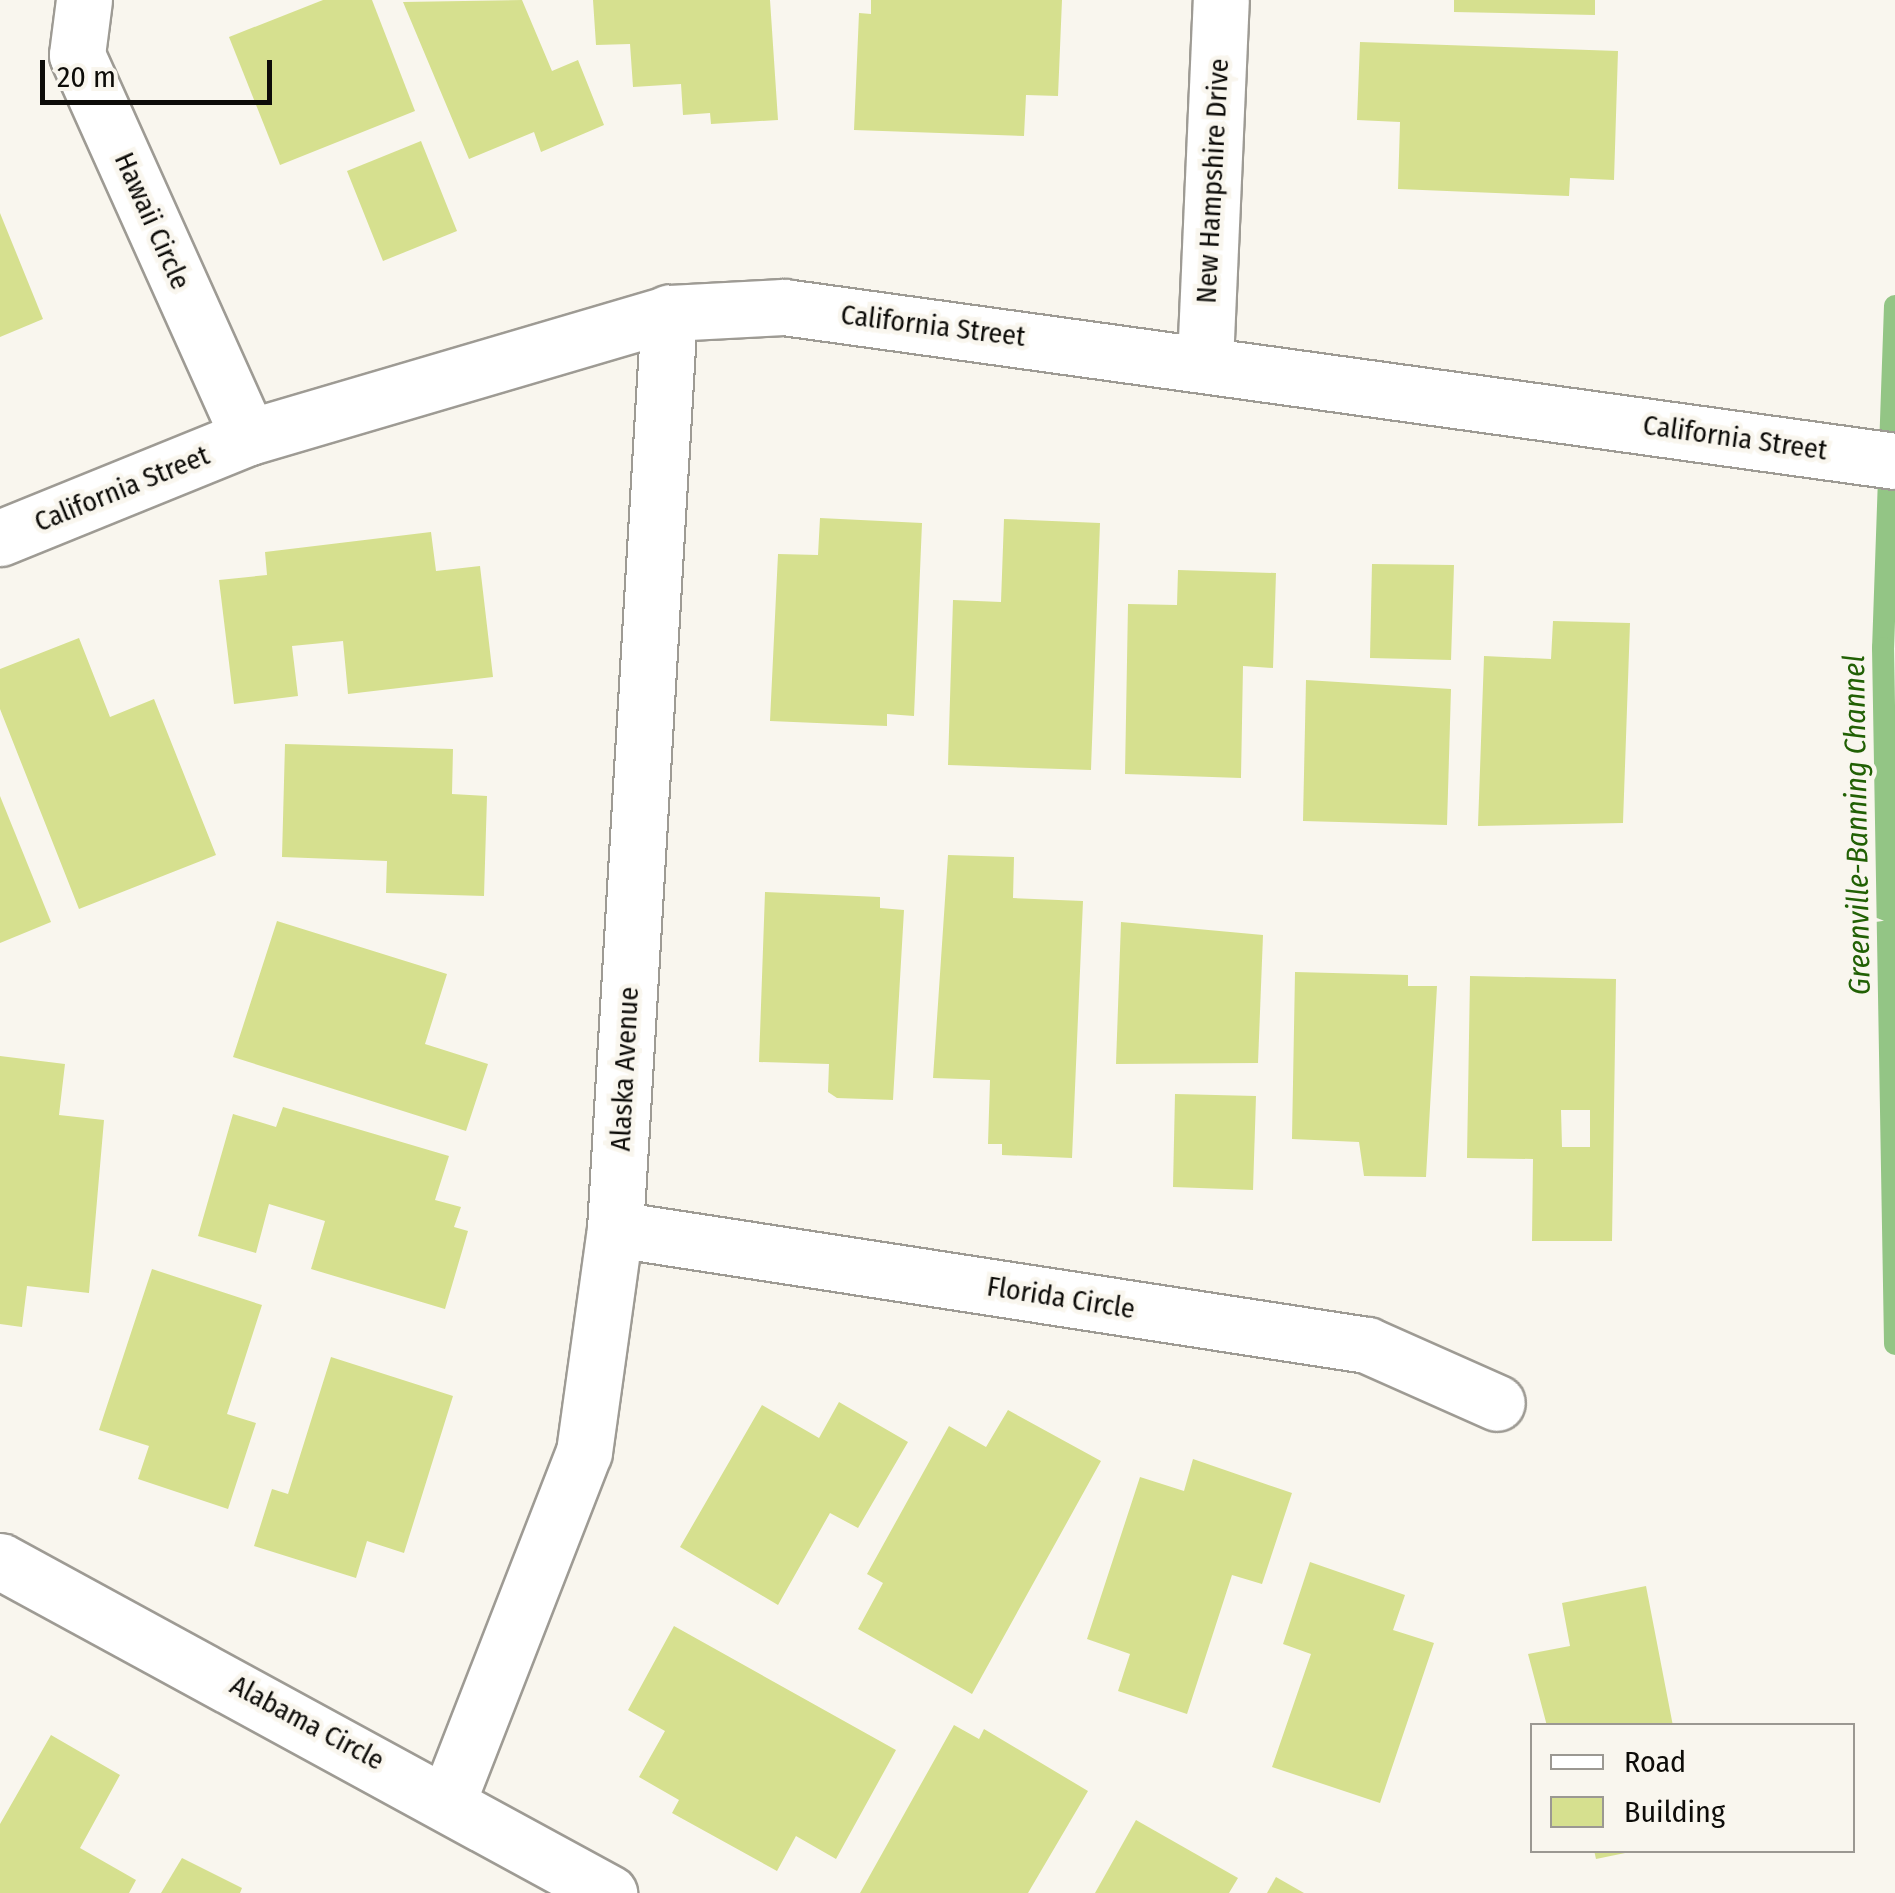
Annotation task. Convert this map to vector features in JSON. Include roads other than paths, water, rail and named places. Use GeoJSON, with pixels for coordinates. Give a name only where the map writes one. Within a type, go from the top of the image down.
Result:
{"type":"FeatureCollection","features":[{"type":"Feature","properties":{"kind":"street","name":"Hawaii Circle"},"geometry":{"type":"LineString","coordinates":[[84,0],[77,55],[249,437]]}},
{"type":"Feature","properties":{"kind":"street","name":"New Hampshire Drive"},"geometry":{"type":"LineString","coordinates":[[1204,362],[1221,0]]}},
{"type":"Feature","properties":{"kind":"street","name":"California Street"},"geometry":{"type":"LineString","coordinates":[[0,538],[249,437],[669,312],[784,307],[1204,362],[1895,461]]}},
{"type":"Feature","properties":{"kind":"street","name":"Alaska Avenue"},"geometry":{"type":"LineString","coordinates":[[449,1798],[584,1452],[615,1229],[669,312]]}},
{"type":"Feature","properties":{"kind":"street","name":"Florida Circle"},"geometry":{"type":"LineString","coordinates":[[615,1229],[1367,1345],[1496,1404]]}},
{"type":"Feature","properties":{"kind":"street","name":"Alabama Circle"},"geometry":{"type":"LineString","coordinates":[[0,1561],[449,1798],[610,1893]]}},
{"type":"Feature","properties":{"kind":"waterway","name":"Greenville-Banning Channel"},"geometry":{"type":"LineString","coordinates":[[1895,306],[1883,648],[1895,1344]]}}]}
